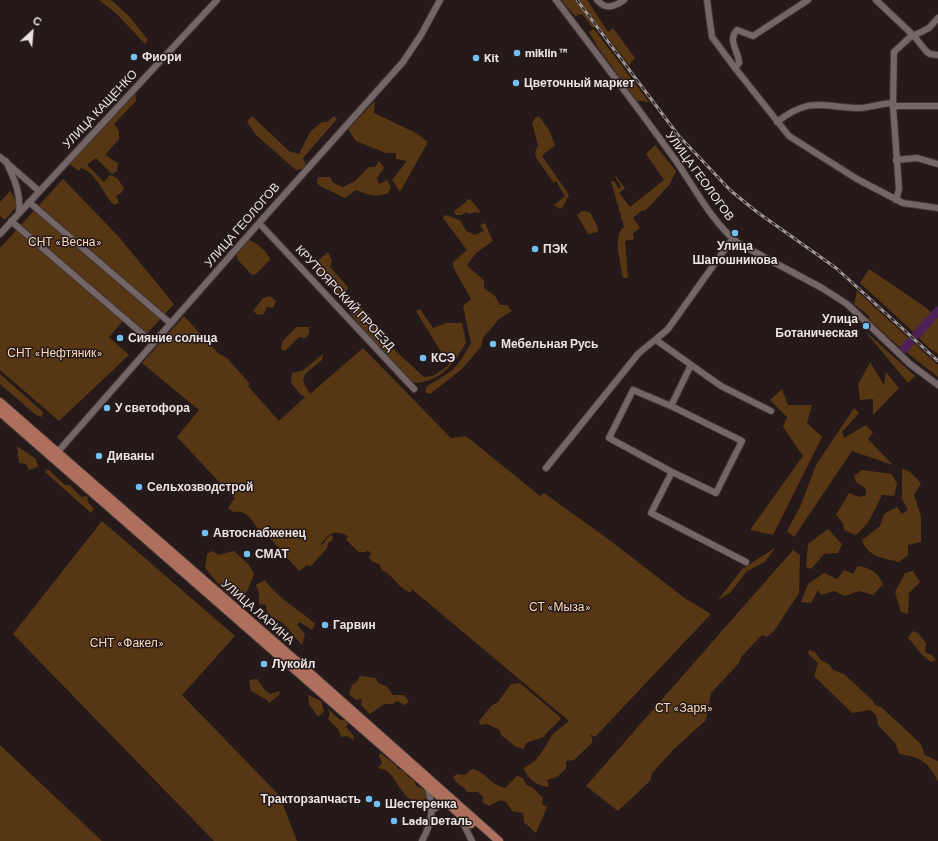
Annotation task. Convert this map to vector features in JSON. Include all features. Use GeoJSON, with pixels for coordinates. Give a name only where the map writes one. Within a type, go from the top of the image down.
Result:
{"type":"FeatureCollection","features":[{"type":"Feature","properties":{"kind":"main road","name":"УЛИЦА ЛАРИНА"},"geometry":{"type":"LineString","coordinates":[[0,402],[55,455],[427,786],[491,841]]}},
{"type":"Feature","properties":{"kind":"main road","name":"УЛИЦА ЛАРИНА"},"geometry":{"type":"LineString","coordinates":[[0,412],[55,455],[300,664],[499,841]]}},
{"type":"Feature","properties":{"kind":"street","name":"УЛИЦА КАЩЕНКО"},"geometry":{"type":"LineString","coordinates":[[0,234],[217,0]]}},
{"type":"Feature","properties":{"kind":"street","name":"УЛИЦА ГЕОЛОГОВ"},"geometry":{"type":"LineString","coordinates":[[55,455],[258,223],[403,62],[421,35],[440,0]]}},
{"type":"Feature","properties":{"kind":"street","name":"УЛИЦА ГЕОЛОГОВ"},"geometry":{"type":"LineString","coordinates":[[556,0],[677,162],[707,207],[733,238],[822,288],[847,304],[910,364],[938,385]]}},
{"type":"Feature","properties":{"kind":"street"},"geometry":{"type":"LineString","coordinates":[[597,0],[605,7],[611,8],[624,0]]}},
{"type":"Feature","properties":{"kind":"street"},"geometry":{"type":"LineString","coordinates":[[707,0],[712,37],[734,68],[789,136],[857,179],[896,200],[904,203],[938,208]]}},
{"type":"Feature","properties":{"kind":"street"},"geometry":{"type":"LineString","coordinates":[[734,68],[739,63],[733,41],[737,30],[753,36],[808,0]]}},
{"type":"Feature","properties":{"kind":"street"},"geometry":{"type":"LineString","coordinates":[[876,0],[914,36],[926,51],[930,54],[938,55]]}},
{"type":"Feature","properties":{"kind":"street"},"geometry":{"type":"LineString","coordinates":[[896,200],[899,189],[893,104],[894,52],[909,38],[929,28],[938,18]]}},
{"type":"Feature","properties":{"kind":"street"},"geometry":{"type":"LineString","coordinates":[[777,122],[794,110],[810,104],[867,108],[893,104],[938,106]]}},
{"type":"Feature","properties":{"kind":"street"},"geometry":{"type":"LineString","coordinates":[[0,156],[40,191]]}},
{"type":"Feature","properties":{"kind":"street"},"geometry":{"type":"LineString","coordinates":[[896,160],[917,158],[938,164]]}},
{"type":"Feature","properties":{"kind":"street"},"geometry":{"type":"LineString","coordinates":[[6,161],[21,198],[19,213]]}},
{"type":"Feature","properties":{"kind":"street"},"geometry":{"type":"LineString","coordinates":[[30,202],[170,323]]}},
{"type":"Feature","properties":{"kind":"street"},"geometry":{"type":"LineString","coordinates":[[11,221],[153,343]]}},
{"type":"Feature","properties":{"kind":"street","name":"КРУТОЯРСКИЙ ПРОЕЗД"},"geometry":{"type":"LineString","coordinates":[[258,223],[414,389]]}},
{"type":"Feature","properties":{"kind":"street"},"geometry":{"type":"LineString","coordinates":[[546,468],[638,354],[648,344],[656,340],[668,329],[733,238]]}},
{"type":"Feature","properties":{"kind":"street"},"geometry":{"type":"LineString","coordinates":[[656,340],[721,386],[771,410]]}},
{"type":"Feature","properties":{"kind":"street"},"geometry":{"type":"LineString","coordinates":[[671,406],[691,365]]}},
{"type":"Feature","properties":{"kind":"street"},"geometry":{"type":"LineString","coordinates":[[633,390],[671,406],[742,441],[716,493],[672,472],[609,438],[633,390]]}},
{"type":"Feature","properties":{"kind":"street"},"geometry":{"type":"LineString","coordinates":[[672,472],[651,513],[746,562]]}},
{"type":"Feature","properties":{"kind":"street"},"geometry":{"type":"LineString","coordinates":[[422,841],[427,831],[432,810],[427,786]]}},
{"type":"Feature","properties":{"kind":"street"},"geometry":{"type":"LineString","coordinates":[[432,810],[441,806],[450,806]]}},
{"type":"Feature","properties":{"kind":"street"},"geometry":{"type":"LineString","coordinates":[[458,813],[472,841]]}},
{"type":"Feature","properties":{"kind":"green space"},"geometry":{"type":"Polygon","coordinates":[[[99,0],[111,0],[129,16],[148,40],[145,44],[117,14],[99,0]]]}},
{"type":"Feature","properties":{"kind":"green space"},"geometry":{"type":"Polygon","coordinates":[[[561,0],[575,0],[595,27],[593,28],[582,14],[575,16],[561,0]]]}},
{"type":"Feature","properties":{"kind":"green space"},"geometry":{"type":"Polygon","coordinates":[[[579,0],[587,0],[608,32],[613,28],[635,58],[629,65],[579,0]]]}},
{"type":"Feature","properties":{"kind":"green space"},"geometry":{"type":"Polygon","coordinates":[[[594,29],[649,102],[637,101],[599,49],[589,32],[594,29]]]}},
{"type":"Feature","properties":{"kind":"green space"},"geometry":{"type":"Polygon","coordinates":[[[135,91],[136,101],[114,124],[119,131],[119,139],[105,155],[118,163],[117,171],[112,174],[96,158],[87,165],[104,182],[110,175],[117,178],[124,188],[122,192],[116,196],[119,203],[114,205],[92,175],[81,168],[79,171],[68,163],[135,91]]]}},
{"type":"Feature","properties":{"kind":"green space"},"geometry":{"type":"Polygon","coordinates":[[[375,101],[374,113],[416,133],[428,142],[400,192],[392,180],[407,161],[396,159],[396,153],[386,153],[356,141],[348,129],[375,101]]]}},
{"type":"Feature","properties":{"kind":"green space"},"geometry":{"type":"Polygon","coordinates":[[[252,116],[289,151],[299,154],[310,132],[322,122],[327,122],[334,116],[337,119],[303,158],[306,164],[302,169],[296,170],[256,135],[247,122],[252,116]]]}},
{"type":"Feature","properties":{"kind":"green space"},"geometry":{"type":"Polygon","coordinates":[[[539,116],[549,130],[555,145],[542,156],[569,195],[563,207],[560,209],[554,205],[565,196],[556,181],[554,183],[537,159],[535,153],[538,145],[532,123],[535,118],[539,116]]]}},
{"type":"Feature","properties":{"kind":"green space"},"geometry":{"type":"Polygon","coordinates":[[[655,145],[676,171],[670,184],[646,210],[641,211],[633,218],[640,228],[633,233],[634,239],[625,241],[628,278],[623,278],[618,251],[618,237],[620,231],[624,227],[611,181],[614,181],[619,189],[621,186],[615,177],[616,176],[625,188],[619,193],[630,207],[664,180],[646,154],[655,145]]]}},
{"type":"Feature","properties":{"kind":"green space"},"geometry":{"type":"Polygon","coordinates":[[[379,161],[384,168],[377,178],[379,184],[387,180],[391,187],[388,193],[372,195],[356,190],[345,198],[320,186],[317,183],[318,177],[330,177],[333,183],[343,187],[355,181],[369,167],[375,167],[379,161]]]}},
{"type":"Feature","properties":{"kind":"green space"},"geometry":{"type":"Polygon","coordinates":[[[63,179],[119,237],[174,304],[143,338],[124,320],[109,337],[129,355],[59,421],[0,370],[0,248],[63,179]]]}},
{"type":"Feature","properties":{"kind":"green space"},"geometry":{"type":"Polygon","coordinates":[[[10,191],[16,200],[16,207],[5,220],[0,216],[0,202],[10,191]]]}},
{"type":"Feature","properties":{"kind":"green space"},"geometry":{"type":"Polygon","coordinates":[[[470,199],[480,211],[479,213],[475,212],[469,214],[466,212],[462,215],[456,215],[454,211],[470,199]]]}},
{"type":"Feature","properties":{"kind":"green space"},"geometry":{"type":"Polygon","coordinates":[[[582,211],[590,212],[598,228],[598,232],[588,234],[577,215],[582,211]]]}},
{"type":"Feature","properties":{"kind":"green space"},"geometry":{"type":"Polygon","coordinates":[[[445,215],[460,220],[466,231],[475,235],[484,231],[480,225],[485,223],[493,241],[476,253],[467,265],[484,281],[484,288],[495,296],[500,305],[507,305],[512,311],[499,319],[483,338],[481,347],[461,370],[430,394],[425,392],[427,386],[443,377],[453,369],[471,343],[463,306],[471,299],[454,269],[453,262],[467,250],[443,218],[445,215]]]}},
{"type":"Feature","properties":{"kind":"green space"},"geometry":{"type":"Polygon","coordinates":[[[249,240],[262,248],[270,260],[256,274],[252,275],[237,259],[237,253],[249,240]]]}},
{"type":"Feature","properties":{"kind":"green space"},"geometry":{"type":"Polygon","coordinates":[[[328,252],[332,261],[330,267],[348,287],[346,294],[371,316],[376,333],[424,377],[433,376],[449,365],[416,311],[420,309],[433,328],[446,323],[462,323],[466,343],[450,366],[431,380],[412,383],[356,321],[340,296],[315,272],[314,264],[328,252]]]}},
{"type":"Feature","properties":{"kind":"green space"},"geometry":{"type":"Polygon","coordinates":[[[869,269],[925,307],[938,318],[938,354],[928,347],[860,283],[869,269]]]}},
{"type":"Feature","properties":{"kind":"green space"},"geometry":{"type":"Polygon","coordinates":[[[857,291],[938,365],[938,377],[896,344],[869,319],[869,316],[854,304],[857,291]]]}},
{"type":"Feature","properties":{"kind":"green space"},"geometry":{"type":"Polygon","coordinates":[[[270,296],[276,301],[273,308],[267,307],[264,314],[258,315],[253,311],[263,298],[270,296]]]}},
{"type":"Feature","properties":{"kind":"green space","name":"СТ «Мыза»"},"geometry":{"type":"Polygon","coordinates":[[[184,316],[219,354],[227,358],[250,384],[248,386],[279,421],[305,397],[301,395],[291,383],[292,373],[302,371],[323,354],[322,360],[305,374],[303,381],[310,394],[363,348],[451,438],[466,436],[540,496],[544,493],[608,539],[686,599],[711,614],[595,737],[590,734],[592,743],[574,760],[566,761],[566,769],[557,777],[547,780],[549,787],[537,784],[527,775],[524,768],[534,762],[552,735],[569,721],[401,580],[412,590],[411,592],[403,589],[390,575],[382,570],[379,564],[373,562],[369,558],[371,553],[367,550],[366,552],[359,552],[346,540],[348,536],[339,533],[332,533],[329,535],[320,545],[323,544],[330,535],[333,536],[332,541],[328,543],[327,548],[311,566],[307,565],[299,571],[262,529],[258,529],[245,513],[238,511],[233,512],[228,508],[234,499],[236,500],[177,437],[199,410],[142,363],[184,316]]]}},
{"type":"Feature","properties":{"kind":"green space"},"geometry":{"type":"Polygon","coordinates":[[[296,327],[309,327],[309,334],[305,338],[299,337],[285,351],[281,349],[282,342],[296,327]]]}},
{"type":"Feature","properties":{"kind":"green space"},"geometry":{"type":"Polygon","coordinates":[[[864,330],[915,376],[908,383],[864,330]]]}},
{"type":"Feature","properties":{"kind":"green space"},"geometry":{"type":"Polygon","coordinates":[[[870,362],[884,385],[886,372],[899,388],[873,415],[873,399],[860,400],[858,385],[870,362]]]}},
{"type":"Feature","properties":{"kind":"green space"},"geometry":{"type":"Polygon","coordinates":[[[0,374],[43,412],[42,417],[36,415],[0,384],[0,374]]]}},
{"type":"Feature","properties":{"kind":"green space"},"geometry":{"type":"Polygon","coordinates":[[[782,389],[788,405],[812,405],[807,423],[822,437],[773,535],[750,530],[803,456],[783,427],[787,417],[770,400],[782,389]]]}},
{"type":"Feature","properties":{"kind":"green space"},"geometry":{"type":"Polygon","coordinates":[[[854,408],[859,413],[842,432],[844,438],[866,425],[873,433],[868,439],[893,465],[852,451],[794,537],[787,531],[800,507],[816,465],[854,408]]]}},
{"type":"Feature","properties":{"kind":"green space"},"geometry":{"type":"Polygon","coordinates":[[[17,446],[36,459],[38,467],[29,470],[26,464],[19,463],[17,446]]]}},
{"type":"Feature","properties":{"kind":"green space"},"geometry":{"type":"Polygon","coordinates":[[[48,469],[65,485],[70,485],[81,497],[87,496],[88,502],[94,509],[91,513],[45,472],[48,469]]]}},
{"type":"Feature","properties":{"kind":"green space"},"geometry":{"type":"Polygon","coordinates":[[[902,469],[909,471],[921,483],[914,495],[921,516],[921,542],[908,545],[908,555],[899,562],[877,556],[868,550],[862,540],[880,526],[884,514],[897,507],[902,514],[908,510],[902,499],[902,469]]]}},
{"type":"Feature","properties":{"kind":"green space"},"geometry":{"type":"Polygon","coordinates":[[[862,470],[892,474],[897,484],[894,496],[882,495],[868,523],[856,535],[844,530],[843,523],[836,515],[849,493],[859,497],[866,495],[866,489],[856,482],[854,476],[862,470]]]}},
{"type":"Feature","properties":{"kind":"green space","name":"СНТ «Факел»"},"geometry":{"type":"Polygon","coordinates":[[[102,521],[235,636],[182,695],[279,795],[297,841],[214,841],[13,634],[102,521]]]}},
{"type":"Feature","properties":{"kind":"green space"},"geometry":{"type":"Polygon","coordinates":[[[828,529],[842,544],[838,553],[824,554],[811,569],[806,567],[808,544],[828,529]]]}},
{"type":"Feature","properties":{"kind":"green space"},"geometry":{"type":"Polygon","coordinates":[[[775,548],[765,562],[747,571],[730,593],[718,600],[742,569],[775,548]]]}},
{"type":"Feature","properties":{"kind":"green space","name":"СТ «Заря»"},"geometry":{"type":"Polygon","coordinates":[[[793,550],[800,555],[799,593],[774,631],[767,637],[762,635],[741,657],[739,663],[711,693],[706,720],[674,749],[652,773],[650,781],[618,811],[586,786],[793,550]]]}},
{"type":"Feature","properties":{"kind":"green space"},"geometry":{"type":"Polygon","coordinates":[[[213,551],[218,555],[234,551],[249,565],[254,574],[248,589],[241,600],[227,592],[205,568],[207,554],[213,551]]]}},
{"type":"Feature","properties":{"kind":"green space"},"geometry":{"type":"Polygon","coordinates":[[[858,566],[873,571],[883,584],[873,595],[859,591],[845,596],[834,591],[821,595],[818,590],[811,603],[801,602],[808,584],[824,573],[837,579],[844,570],[853,574],[858,566]]]}},
{"type":"Feature","properties":{"kind":"green space"},"geometry":{"type":"Polygon","coordinates":[[[913,571],[920,582],[909,593],[908,614],[901,612],[895,592],[905,573],[913,571]]]}},
{"type":"Feature","properties":{"kind":"green space"},"geometry":{"type":"Polygon","coordinates":[[[265,580],[282,598],[315,624],[312,630],[300,622],[297,625],[305,634],[302,645],[285,625],[268,613],[266,605],[259,604],[259,593],[256,585],[265,580]]]}},
{"type":"Feature","properties":{"kind":"green space"},"geometry":{"type":"Polygon","coordinates":[[[912,631],[918,633],[926,643],[925,652],[932,655],[936,660],[931,662],[927,659],[908,638],[912,631]]]}},
{"type":"Feature","properties":{"kind":"green space"},"geometry":{"type":"Polygon","coordinates":[[[809,650],[815,652],[821,660],[830,665],[833,670],[844,674],[873,701],[875,705],[881,707],[921,744],[925,755],[938,761],[938,782],[935,775],[923,762],[906,755],[899,754],[896,744],[878,725],[876,715],[870,710],[852,713],[814,676],[818,663],[808,654],[809,650]]]}},
{"type":"Feature","properties":{"kind":"green space"},"geometry":{"type":"Polygon","coordinates":[[[360,676],[376,678],[378,683],[386,686],[393,695],[404,695],[409,702],[404,705],[397,701],[393,704],[384,704],[370,714],[361,705],[362,699],[356,700],[349,694],[352,685],[357,682],[360,676]]]}},
{"type":"Feature","properties":{"kind":"green space"},"geometry":{"type":"Polygon","coordinates":[[[257,679],[270,694],[280,691],[279,695],[269,703],[267,700],[251,691],[249,680],[257,679]]]}},
{"type":"Feature","properties":{"kind":"green space"},"geometry":{"type":"Polygon","coordinates":[[[520,683],[561,718],[544,737],[526,743],[524,749],[516,747],[501,735],[500,730],[487,724],[480,725],[479,721],[492,705],[497,703],[511,684],[520,683]]]}},
{"type":"Feature","properties":{"kind":"green space"},"geometry":{"type":"Polygon","coordinates":[[[308,695],[321,701],[324,711],[318,717],[309,704],[308,695]]]}},
{"type":"Feature","properties":{"kind":"green space"},"geometry":{"type":"Polygon","coordinates":[[[328,709],[340,720],[346,720],[348,724],[346,727],[353,735],[354,740],[347,736],[341,737],[338,729],[328,719],[330,714],[328,709]]]}},
{"type":"Feature","properties":{"kind":"green space"},"geometry":{"type":"Polygon","coordinates":[[[0,745],[102,841],[0,841],[0,745]]]}},
{"type":"Feature","properties":{"kind":"green space"},"geometry":{"type":"Polygon","coordinates":[[[380,753],[396,765],[398,769],[404,771],[408,777],[414,780],[416,786],[425,790],[429,797],[421,801],[414,801],[404,794],[387,771],[378,768],[382,763],[379,756],[380,753]]]}},
{"type":"Feature","properties":{"kind":"green space"},"geometry":{"type":"Polygon","coordinates":[[[472,769],[481,772],[495,784],[505,788],[517,776],[523,778],[526,785],[532,787],[543,798],[542,804],[547,807],[536,833],[524,822],[523,813],[512,811],[506,802],[501,800],[489,806],[482,802],[483,797],[478,792],[467,792],[456,782],[453,777],[457,774],[465,775],[472,769]]]}},
{"type":"Feature","properties":{"kind":"waterway"},"geometry":{"type":"LineString","coordinates":[[917,334],[938,311]]}},
{"type":"Feature","properties":{"kind":"waterway"},"geometry":{"type":"LineString","coordinates":[[904,349],[910,342]]}},
{"type":"Feature","properties":{"kind":"railway"},"geometry":{"type":"LineString","coordinates":[[577,0],[678,135],[731,191],[757,212],[836,268],[938,361]]}},
{"type":"Feature","properties":{"kind":"place","name":"miklin ™"},"geometry":{"type":"Point","coordinates":[517,53]}},
{"type":"Feature","properties":{"kind":"place","name":"Фиори"},"geometry":{"type":"Point","coordinates":[134,57]}},
{"type":"Feature","properties":{"kind":"place","name":"Kit"},"geometry":{"type":"Point","coordinates":[476,58]}},
{"type":"Feature","properties":{"kind":"place","name":"Цветочный маркет"},"geometry":{"type":"Point","coordinates":[516,83]}},
{"type":"Feature","properties":{"kind":"place","name":"Улица Шапошникова"},"geometry":{"type":"Point","coordinates":[735,233]}},
{"type":"Feature","properties":{"kind":"place","name":"ПЭК"},"geometry":{"type":"Point","coordinates":[535,249]}},
{"type":"Feature","properties":{"kind":"place","name":"Улица Ботаническая"},"geometry":{"type":"Point","coordinates":[866,326]}},
{"type":"Feature","properties":{"kind":"place","name":"Сияние солнца"},"geometry":{"type":"Point","coordinates":[120,338]}},
{"type":"Feature","properties":{"kind":"place","name":"Мебельная Русь"},"geometry":{"type":"Point","coordinates":[493,344]}},
{"type":"Feature","properties":{"kind":"place","name":"КСЭ"},"geometry":{"type":"Point","coordinates":[423,358]}},
{"type":"Feature","properties":{"kind":"place","name":"У светофора"},"geometry":{"type":"Point","coordinates":[107,408]}},
{"type":"Feature","properties":{"kind":"place","name":"Диваны"},"geometry":{"type":"Point","coordinates":[99,456]}},
{"type":"Feature","properties":{"kind":"place","name":"Сельхозводстрой"},"geometry":{"type":"Point","coordinates":[139,487]}},
{"type":"Feature","properties":{"kind":"place","name":"Автоснабженец"},"geometry":{"type":"Point","coordinates":[205,533]}},
{"type":"Feature","properties":{"kind":"place","name":"СМАТ"},"geometry":{"type":"Point","coordinates":[247,554]}},
{"type":"Feature","properties":{"kind":"place","name":"Гарвин"},"geometry":{"type":"Point","coordinates":[325,625]}},
{"type":"Feature","properties":{"kind":"place","name":"Лукойл"},"geometry":{"type":"Point","coordinates":[264,664]}},
{"type":"Feature","properties":{"kind":"place","name":"Тракторзапчасть"},"geometry":{"type":"Point","coordinates":[369,799]}},
{"type":"Feature","properties":{"kind":"place","name":"Шестеренка"},"geometry":{"type":"Point","coordinates":[377,804]}},
{"type":"Feature","properties":{"kind":"place","name":"Lada Dеталь"},"geometry":{"type":"Point","coordinates":[394,821]}},
{"type":"Feature","properties":{"kind":"park label","name":"СНТ «Весна»"},"geometry":{"type":"Point","coordinates":[65,242]}},
{"type":"Feature","properties":{"kind":"park label","name":"СНТ «Нефтяник»"},"geometry":{"type":"Point","coordinates":[55,353]}}]}
